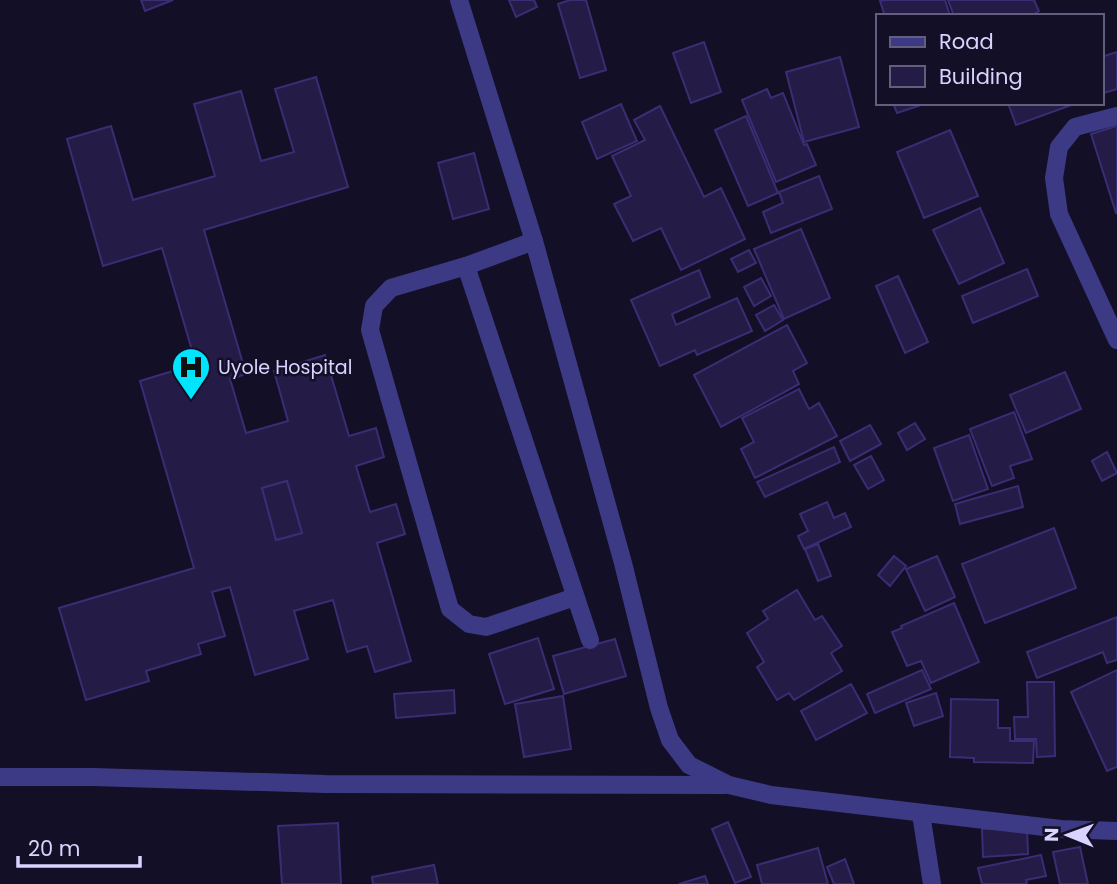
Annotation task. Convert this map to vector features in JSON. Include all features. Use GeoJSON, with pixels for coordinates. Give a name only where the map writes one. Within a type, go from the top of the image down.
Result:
{"type":"FeatureCollection","features":[{"type":"Feature","properties":{"kind":"street"},"geometry":{"type":"LineString","coordinates":[[459,0],[534,241],[666,729],[670,740],[689,765],[729,785],[771,795],[1061,829],[1117,831]]}},
{"type":"Feature","properties":{"kind":"street"},"geometry":{"type":"LineString","coordinates":[[1117,116],[1075,127],[1059,147],[1054,178],[1059,214],[1117,340]]}},
{"type":"Feature","properties":{"kind":"street"},"geometry":{"type":"LineString","coordinates":[[534,241],[466,266],[391,288],[374,306],[370,330],[450,609],[469,624],[486,627],[575,597]]}},
{"type":"Feature","properties":{"kind":"street"},"geometry":{"type":"LineString","coordinates":[[466,266],[590,640]]}},
{"type":"Feature","properties":{"kind":"street"},"geometry":{"type":"LineString","coordinates":[[0,777],[325,784],[729,785]]}},
{"type":"Feature","properties":{"kind":"street"},"geometry":{"type":"LineString","coordinates":[[920,814],[932,884]]}},
{"type":"Feature","properties":{"kind":"building"},"geometry":{"type":"Polygon","coordinates":[[[141,0],[173,0],[145,11],[141,0]]]}},
{"type":"Feature","properties":{"kind":"building"},"geometry":{"type":"Polygon","coordinates":[[[509,0],[534,0],[537,7],[516,17],[509,0]]]}},
{"type":"Feature","properties":{"kind":"building"},"geometry":{"type":"Polygon","coordinates":[[[570,0],[586,0],[606,70],[580,78],[558,4],[570,0]]]}},
{"type":"Feature","properties":{"kind":"building"},"geometry":{"type":"Polygon","coordinates":[[[945,0],[949,14],[884,14],[880,1],[945,0]]]}},
{"type":"Feature","properties":{"kind":"building"},"geometry":{"type":"Polygon","coordinates":[[[948,0],[1034,0],[1039,11],[1034,14],[953,14],[948,0]]]}},
{"type":"Feature","properties":{"kind":"building"},"geometry":{"type":"Polygon","coordinates":[[[704,42],[721,92],[691,103],[673,53],[704,42]]]}},
{"type":"Feature","properties":{"kind":"building"},"geometry":{"type":"Polygon","coordinates":[[[1117,52],[1117,89],[1103,93],[1103,56],[1117,52]]]}},
{"type":"Feature","properties":{"kind":"building"},"geometry":{"type":"Polygon","coordinates":[[[840,57],[859,127],[804,142],[786,72],[840,57]]]}},
{"type":"Feature","properties":{"kind":"building","name":"Uyole Hospital"},"geometry":{"type":"Polygon","coordinates":[[[316,77],[348,187],[204,230],[246,374],[230,379],[246,433],[288,421],[274,371],[325,355],[349,436],[376,428],[384,457],[356,466],[370,512],[396,504],[405,534],[377,543],[411,661],[375,672],[367,646],[347,652],[333,600],[294,611],[308,659],[255,675],[230,587],[212,592],[225,636],[198,644],[201,654],[146,671],[149,681],[86,700],[59,608],[194,568],[140,381],[196,364],[162,248],[103,266],[67,139],[111,126],[133,200],[215,176],[194,104],[241,91],[261,161],[294,152],[275,89],[316,77]],[[287,481],[262,488],[276,540],[302,533],[287,481]]]}},
{"type":"Feature","properties":{"kind":"building"},"geometry":{"type":"Polygon","coordinates":[[[767,89],[771,98],[783,93],[804,145],[807,144],[816,165],[776,182],[742,100],[767,89]]]}},
{"type":"Feature","properties":{"kind":"building"},"geometry":{"type":"Polygon","coordinates":[[[621,104],[637,141],[597,159],[582,122],[621,104]]]}},
{"type":"Feature","properties":{"kind":"building"},"geometry":{"type":"Polygon","coordinates":[[[894,105],[921,105],[897,113],[894,105]]]}},
{"type":"Feature","properties":{"kind":"building"},"geometry":{"type":"Polygon","coordinates":[[[1009,105],[1071,105],[1016,125],[1009,105]]]}},
{"type":"Feature","properties":{"kind":"building"},"geometry":{"type":"Polygon","coordinates":[[[660,106],[704,197],[721,188],[745,239],[681,270],[661,228],[633,241],[614,204],[631,196],[612,156],[645,140],[634,120],[660,106]]]}},
{"type":"Feature","properties":{"kind":"building"},"geometry":{"type":"Polygon","coordinates":[[[746,116],[778,193],[748,206],[715,130],[746,116]]]}},
{"type":"Feature","properties":{"kind":"building"},"geometry":{"type":"Polygon","coordinates":[[[1117,126],[1117,213],[1116,213],[1091,134],[1117,126]]]}},
{"type":"Feature","properties":{"kind":"building"},"geometry":{"type":"Polygon","coordinates":[[[950,130],[978,196],[924,218],[897,152],[950,130]]]}},
{"type":"Feature","properties":{"kind":"building"},"geometry":{"type":"Polygon","coordinates":[[[474,153],[489,209],[453,219],[438,163],[474,153]]]}},
{"type":"Feature","properties":{"kind":"building"},"geometry":{"type":"Polygon","coordinates":[[[819,176],[832,209],[771,233],[763,212],[783,203],[779,192],[819,176]]]}},
{"type":"Feature","properties":{"kind":"building"},"geometry":{"type":"Polygon","coordinates":[[[980,208],[1004,263],[959,284],[933,230],[980,208]]]}},
{"type":"Feature","properties":{"kind":"building"},"geometry":{"type":"Polygon","coordinates":[[[801,229],[830,298],[784,319],[754,249],[801,229]]]}},
{"type":"Feature","properties":{"kind":"building"},"geometry":{"type":"Polygon","coordinates":[[[749,250],[756,263],[738,272],[731,259],[749,250]]]}},
{"type":"Feature","properties":{"kind":"building"},"geometry":{"type":"Polygon","coordinates":[[[1027,269],[1038,296],[973,323],[962,296],[1027,269]]]}},
{"type":"Feature","properties":{"kind":"building"},"geometry":{"type":"Polygon","coordinates":[[[699,270],[710,297],[672,314],[676,325],[737,298],[752,331],[697,355],[695,350],[660,366],[631,300],[699,270]]]}},
{"type":"Feature","properties":{"kind":"building"},"geometry":{"type":"Polygon","coordinates":[[[898,276],[928,342],[905,353],[876,286],[898,276]]]}},
{"type":"Feature","properties":{"kind":"building"},"geometry":{"type":"Polygon","coordinates":[[[761,278],[771,296],[754,306],[744,287],[761,278]]]}},
{"type":"Feature","properties":{"kind":"building"},"geometry":{"type":"Polygon","coordinates":[[[774,305],[783,320],[765,331],[756,315],[774,305]]]}},
{"type":"Feature","properties":{"kind":"building"},"geometry":{"type":"Polygon","coordinates":[[[787,325],[807,363],[793,371],[799,384],[721,427],[694,375],[787,325]]]}},
{"type":"Feature","properties":{"kind":"building"},"geometry":{"type":"Polygon","coordinates":[[[1065,372],[1081,409],[1026,433],[1010,395],[1065,372]]]}},
{"type":"Feature","properties":{"kind":"building"},"geometry":{"type":"Polygon","coordinates":[[[799,389],[809,409],[819,403],[837,436],[755,478],[741,449],[754,442],[742,418],[799,389]]]}},
{"type":"Feature","properties":{"kind":"building"},"geometry":{"type":"Polygon","coordinates":[[[1014,412],[1032,459],[1010,466],[1014,478],[992,486],[970,429],[1014,412]]]}},
{"type":"Feature","properties":{"kind":"building"},"geometry":{"type":"Polygon","coordinates":[[[915,423],[925,439],[907,450],[898,433],[915,423]]]}},
{"type":"Feature","properties":{"kind":"building"},"geometry":{"type":"Polygon","coordinates":[[[870,425],[881,444],[850,461],[840,441],[870,425]]]}},
{"type":"Feature","properties":{"kind":"building"},"geometry":{"type":"Polygon","coordinates":[[[969,435],[988,489],[953,501],[934,448],[969,435]]]}},
{"type":"Feature","properties":{"kind":"building"},"geometry":{"type":"Polygon","coordinates":[[[834,447],[840,462],[765,497],[757,482],[834,447]]]}},
{"type":"Feature","properties":{"kind":"building"},"geometry":{"type":"Polygon","coordinates":[[[1107,452],[1117,473],[1102,481],[1092,461],[1107,452]]]}},
{"type":"Feature","properties":{"kind":"building"},"geometry":{"type":"Polygon","coordinates":[[[871,456],[884,480],[868,489],[854,465],[871,456]]]}},
{"type":"Feature","properties":{"kind":"building"},"geometry":{"type":"Polygon","coordinates":[[[287,481],[302,533],[276,540],[262,488],[287,481]]]}},
{"type":"Feature","properties":{"kind":"building"},"geometry":{"type":"Polygon","coordinates":[[[1018,486],[1023,507],[960,524],[955,504],[1018,486]]]}},
{"type":"Feature","properties":{"kind":"building"},"geometry":{"type":"Polygon","coordinates":[[[827,502],[834,518],[845,513],[851,527],[804,549],[798,536],[808,531],[800,514],[827,502]]]}},
{"type":"Feature","properties":{"kind":"building"},"geometry":{"type":"Polygon","coordinates":[[[1054,528],[1076,588],[985,623],[962,564],[1054,528]]]}},
{"type":"Feature","properties":{"kind":"building"},"geometry":{"type":"Polygon","coordinates":[[[818,544],[831,576],[818,581],[805,549],[818,544]]]}},
{"type":"Feature","properties":{"kind":"building"},"geometry":{"type":"Polygon","coordinates":[[[894,556],[906,566],[890,586],[878,575],[894,556]]]}},
{"type":"Feature","properties":{"kind":"building"},"geometry":{"type":"Polygon","coordinates":[[[937,556],[955,597],[925,611],[906,569],[937,556]]]}},
{"type":"Feature","properties":{"kind":"building"},"geometry":{"type":"Polygon","coordinates":[[[797,590],[815,620],[822,616],[842,646],[831,653],[842,671],[794,700],[789,693],[777,700],[757,667],[764,662],[747,633],[768,619],[763,611],[797,590]]]}},
{"type":"Feature","properties":{"kind":"building"},"geometry":{"type":"Polygon","coordinates":[[[954,603],[979,662],[931,683],[921,661],[907,666],[892,632],[954,603]]]}},
{"type":"Feature","properties":{"kind":"building"},"geometry":{"type":"Polygon","coordinates":[[[1117,617],[1117,660],[1107,663],[1103,652],[1037,678],[1027,652],[1117,617]]]}},
{"type":"Feature","properties":{"kind":"building"},"geometry":{"type":"Polygon","coordinates":[[[538,638],[554,689],[505,704],[489,654],[538,638]]]}},
{"type":"Feature","properties":{"kind":"building"},"geometry":{"type":"Polygon","coordinates":[[[615,639],[626,676],[564,694],[553,656],[615,639]]]}},
{"type":"Feature","properties":{"kind":"building"},"geometry":{"type":"Polygon","coordinates":[[[922,670],[931,689],[875,713],[867,694],[922,670]]]}},
{"type":"Feature","properties":{"kind":"building"},"geometry":{"type":"Polygon","coordinates":[[[1117,670],[1117,767],[1107,771],[1071,692],[1117,670]]]}},
{"type":"Feature","properties":{"kind":"building"},"geometry":{"type":"Polygon","coordinates":[[[1027,682],[1054,682],[1055,756],[1037,757],[1036,739],[1015,739],[1014,717],[1028,717],[1027,682]]]}},
{"type":"Feature","properties":{"kind":"building"},"geometry":{"type":"Polygon","coordinates":[[[851,684],[867,713],[816,740],[801,711],[851,684]]]}},
{"type":"Feature","properties":{"kind":"building"},"geometry":{"type":"Polygon","coordinates":[[[454,690],[455,713],[396,718],[394,694],[454,690]]]}},
{"type":"Feature","properties":{"kind":"building"},"geometry":{"type":"Polygon","coordinates":[[[936,693],[943,716],[914,726],[906,703],[936,693]]]}},
{"type":"Feature","properties":{"kind":"building"},"geometry":{"type":"Polygon","coordinates":[[[563,696],[571,749],[524,757],[515,704],[563,696]]]}},
{"type":"Feature","properties":{"kind":"building"},"geometry":{"type":"Polygon","coordinates":[[[951,699],[998,700],[998,728],[1010,728],[1010,741],[1034,741],[1033,763],[974,762],[974,758],[950,757],[951,699]]]}},
{"type":"Feature","properties":{"kind":"building"},"geometry":{"type":"Polygon","coordinates":[[[728,822],[751,877],[735,883],[712,829],[728,822]]]}},
{"type":"Feature","properties":{"kind":"building"},"geometry":{"type":"Polygon","coordinates":[[[338,823],[341,884],[282,884],[278,826],[338,823]]]}},
{"type":"Feature","properties":{"kind":"building"},"geometry":{"type":"Polygon","coordinates":[[[1027,827],[1028,854],[983,857],[982,829],[1027,827]]]}},
{"type":"Feature","properties":{"kind":"building"},"geometry":{"type":"Polygon","coordinates":[[[1080,847],[1088,884],[1060,884],[1053,852],[1080,847]]]}},
{"type":"Feature","properties":{"kind":"building"},"geometry":{"type":"Polygon","coordinates":[[[818,848],[828,884],[762,884],[757,865],[818,848]]]}},
{"type":"Feature","properties":{"kind":"building"},"geometry":{"type":"Polygon","coordinates":[[[1041,855],[1046,876],[1026,880],[1027,884],[982,884],[978,868],[1041,855]]]}},
{"type":"Feature","properties":{"kind":"building"},"geometry":{"type":"Polygon","coordinates":[[[845,859],[854,884],[834,884],[827,867],[845,859]]]}},
{"type":"Feature","properties":{"kind":"building"},"geometry":{"type":"Polygon","coordinates":[[[434,865],[438,884],[373,884],[372,877],[434,865]]]}},
{"type":"Feature","properties":{"kind":"building"},"geometry":{"type":"Polygon","coordinates":[[[705,876],[708,884],[679,884],[705,876]]]}},
{"type":"Feature","properties":{"kind":"place","name":"Uyole Hospital"},"geometry":{"type":"Point","coordinates":[191,401]}}]}
